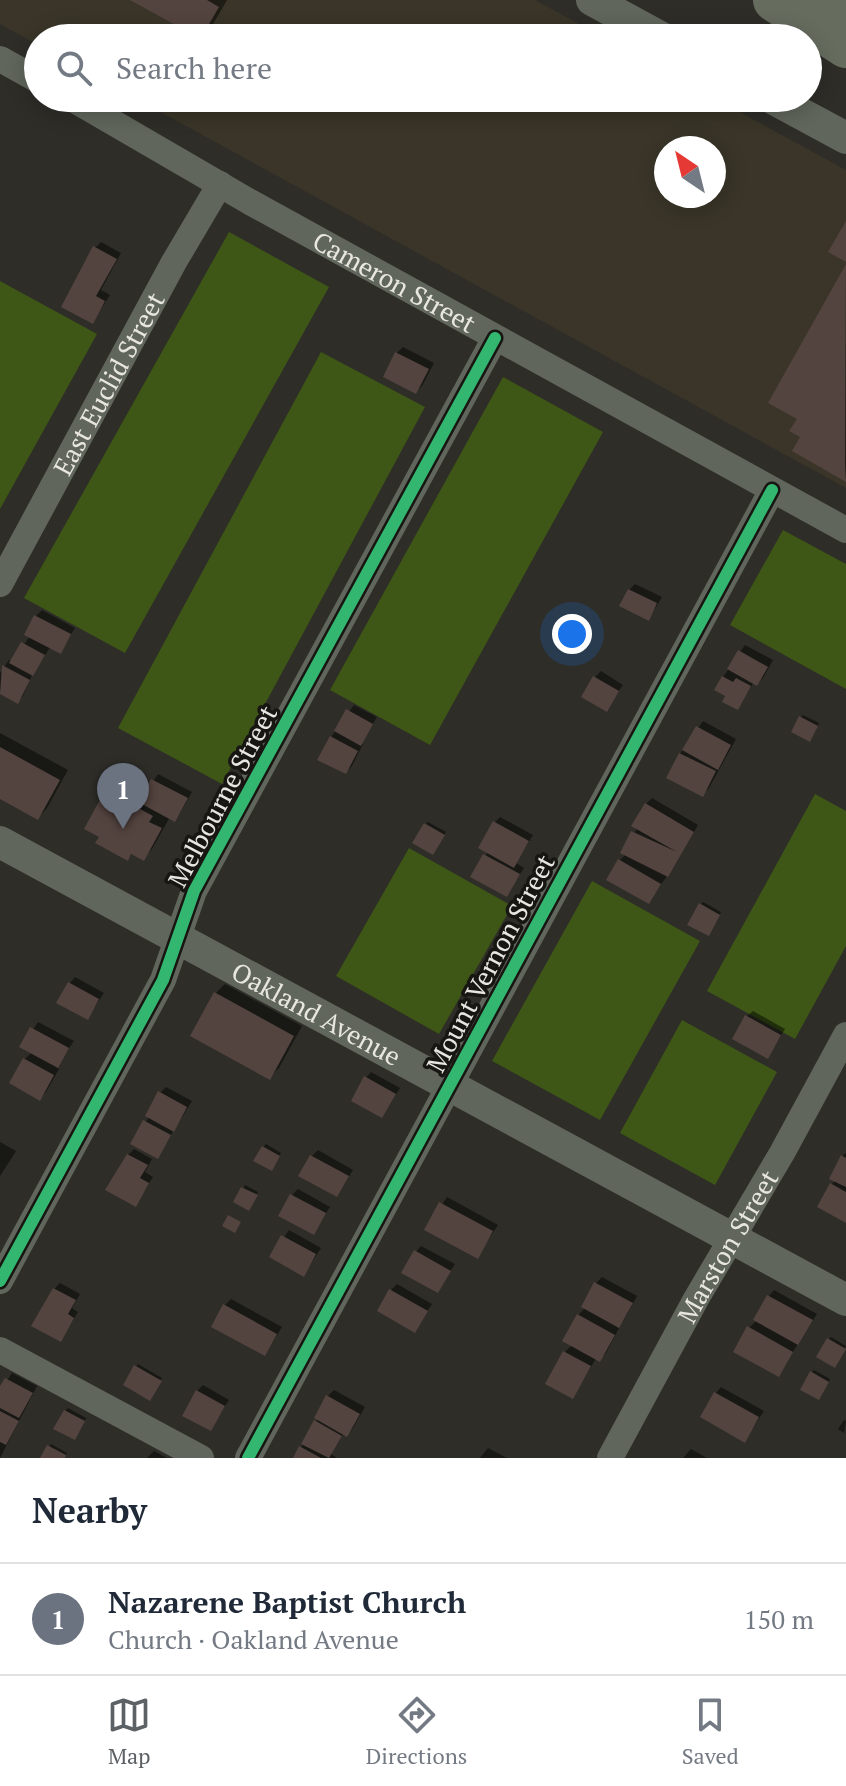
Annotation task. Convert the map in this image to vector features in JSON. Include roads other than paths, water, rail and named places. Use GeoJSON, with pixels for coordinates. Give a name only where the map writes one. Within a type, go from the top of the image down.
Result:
{"type":"FeatureCollection","features":[{"type":"Feature","properties":{"kind":"highway"},"geometry":{"type":"LineString","coordinates":[[775,0],[812,24]]}},
{"type":"Feature","properties":{"kind":"highway"},"geometry":{"type":"LineString","coordinates":[[831,0],[846,8]]}},
{"type":"Feature","properties":{"kind":"highway"},"geometry":{"type":"LineString","coordinates":[[822,30],[846,46]]}},
{"type":"Feature","properties":{"kind":"street"},"geometry":{"type":"LineString","coordinates":[[592,0],[636,24]]}},
{"type":"Feature","properties":{"kind":"street"},"geometry":{"type":"LineString","coordinates":[[0,59],[24,72]]}},
{"type":"Feature","properties":{"kind":"street","name":"Cameron Street"},"geometry":{"type":"LineString","coordinates":[[95,112],[495,338],[846,530]]}},
{"type":"Feature","properties":{"kind":"street"},"geometry":{"type":"LineString","coordinates":[[798,112],[846,138]]}},
{"type":"Feature","properties":{"kind":"street","name":"East Euclid Street"},"geometry":{"type":"LineString","coordinates":[[0,584],[174,262],[220,184]]}},
{"type":"Feature","properties":{"kind":"street","name":"Melbourne Street"},"geometry":{"type":"LineString","coordinates":[[0,1281],[163,980],[194,891],[495,338]]}},
{"type":"Feature","properties":{"kind":"street","name":"Mount Vernon Street"},"geometry":{"type":"LineString","coordinates":[[248,1458],[772,490]]}},
{"type":"Feature","properties":{"kind":"street","name":"Oakland Avenue"},"geometry":{"type":"LineString","coordinates":[[0,842],[846,1300]]}},
{"type":"Feature","properties":{"kind":"street","name":"Marston Street"},"geometry":{"type":"LineString","coordinates":[[610,1458],[846,1035]]}},
{"type":"Feature","properties":{"kind":"street"},"geometry":{"type":"LineString","coordinates":[[0,1350],[201,1458]]}},
{"type":"Feature","properties":{"kind":"place","name":"Nazarene Baptist Church"},"geometry":{"type":"Point","coordinates":[123,829]}}]}
